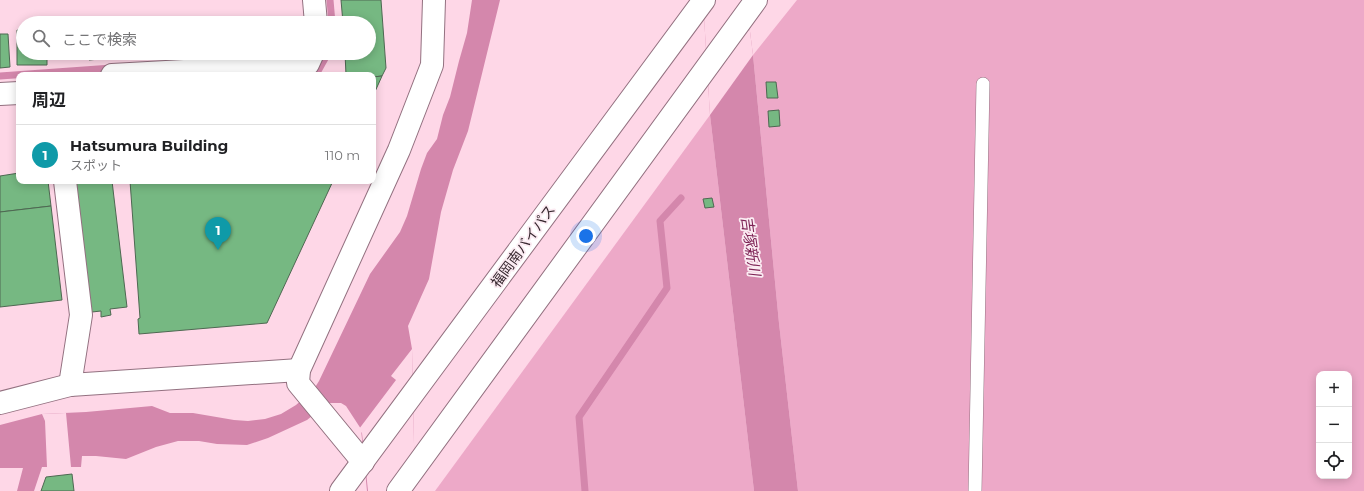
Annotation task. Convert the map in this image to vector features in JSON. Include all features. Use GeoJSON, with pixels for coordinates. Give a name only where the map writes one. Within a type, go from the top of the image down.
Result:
{"type":"FeatureCollection","features":[{"type":"Feature","properties":{"kind":"main road"},"geometry":{"type":"LineString","coordinates":[[314,0],[315,16]]}},
{"type":"Feature","properties":{"kind":"main road"},"geometry":{"type":"LineString","coordinates":[[363,462],[298,383],[300,370],[399,150],[432,65],[434,0]]}},
{"type":"Feature","properties":{"kind":"main road","name":"福岡南バイパス"},"geometry":{"type":"LineString","coordinates":[[341,491],[704,0]]}},
{"type":"Feature","properties":{"kind":"main road"},"geometry":{"type":"LineString","coordinates":[[398,491],[755,1]]}},
{"type":"Feature","properties":{"kind":"main road"},"geometry":{"type":"LineString","coordinates":[[165,72],[308,64],[310,60]]}},
{"type":"Feature","properties":{"kind":"main road"},"geometry":{"type":"LineString","coordinates":[[0,94],[16,93]]}},
{"type":"Feature","properties":{"kind":"main road"},"geometry":{"type":"LineString","coordinates":[[65,184],[81,316],[70,385]]}},
{"type":"Feature","properties":{"kind":"main road"},"geometry":{"type":"LineString","coordinates":[[0,403],[70,385],[300,370]]}},
{"type":"Feature","properties":{"kind":"lane"},"geometry":{"type":"LineString","coordinates":[[975,491],[983,84]]}},
{"type":"Feature","properties":{"kind":"shaded area"},"geometry":{"type":"Polygon","coordinates":[[[797,0],[1364,0],[1364,491],[798,491],[779,323],[753,55],[797,0]]]}},
{"type":"Feature","properties":{"kind":"shaded area"},"geometry":{"type":"Polygon","coordinates":[[[710,115],[754,491],[435,491],[710,115]]]}},
{"type":"Feature","properties":{"kind":"water"},"geometry":{"type":"Polygon","coordinates":[[[472,0],[500,0],[468,131],[453,170],[441,212],[429,279],[408,326],[412,349],[415,491],[367,491],[361,429],[346,406],[341,403],[328,403],[307,420],[268,438],[247,445],[217,444],[199,441],[178,441],[156,447],[126,459],[82,456],[81,467],[42,467],[34,491],[17,491],[23,468],[0,468],[0,425],[42,414],[152,406],[170,413],[193,413],[248,421],[265,419],[281,414],[296,405],[314,389],[370,274],[400,232],[407,216],[421,169],[427,153],[437,139],[443,115],[450,97],[467,33],[472,0]]]}},
{"type":"Feature","properties":{"kind":"water","name":"吉塚新川"},"geometry":{"type":"Polygon","coordinates":[[[703,0],[746,0],[753,55],[779,323],[798,491],[754,491],[710,115],[703,0]]]}},
{"type":"Feature","properties":{"kind":"pier"},"geometry":{"type":"Polygon","coordinates":[[[703,0],[746,0],[753,55],[710,115],[703,0]]]}},
{"type":"Feature","properties":{"kind":"pier"},"geometry":{"type":"Polygon","coordinates":[[[412,349],[415,491],[368,491],[362,433],[359,429],[396,380],[391,376],[412,349]]]}},
{"type":"Feature","properties":{"kind":"pier"},"geometry":{"type":"Polygon","coordinates":[[[66,413],[71,467],[47,467],[45,421],[42,414],[66,413]]]}},
{"type":"Feature","properties":{"kind":"building"},"geometry":{"type":"Polygon","coordinates":[[[341,0],[381,0],[386,68],[382,76],[376,77],[376,72],[346,72],[345,60],[376,60],[376,16],[342,16],[341,0]]]}},
{"type":"Feature","properties":{"kind":"building"},"geometry":{"type":"Polygon","coordinates":[[[0,34],[8,34],[10,67],[0,68],[0,34]]]}},
{"type":"Feature","properties":{"kind":"building"},"geometry":{"type":"Polygon","coordinates":[[[17,60],[47,60],[47,65],[17,65],[17,60]]]}},
{"type":"Feature","properties":{"kind":"building"},"geometry":{"type":"Polygon","coordinates":[[[382,76],[376,89],[376,77],[382,76]]]}},
{"type":"Feature","properties":{"kind":"building"},"geometry":{"type":"Polygon","coordinates":[[[766,82],[776,82],[778,98],[767,98],[766,82]]]}},
{"type":"Feature","properties":{"kind":"building"},"geometry":{"type":"Polygon","coordinates":[[[779,110],[780,126],[769,127],[768,111],[779,110]]]}},
{"type":"Feature","properties":{"kind":"building"},"geometry":{"type":"Polygon","coordinates":[[[16,173],[16,184],[48,184],[51,206],[0,212],[0,176],[16,173]]]}},
{"type":"Feature","properties":{"kind":"building"},"geometry":{"type":"Polygon","coordinates":[[[69,184],[112,184],[127,307],[110,309],[111,315],[101,317],[101,311],[83,313],[69,184]]]}},
{"type":"Feature","properties":{"kind":"building"},"geometry":{"type":"Polygon","coordinates":[[[130,184],[332,184],[267,323],[139,334],[138,319],[140,318],[130,184]]]}},
{"type":"Feature","properties":{"kind":"building"},"geometry":{"type":"Polygon","coordinates":[[[712,198],[714,207],[705,208],[703,199],[712,198]]]}},
{"type":"Feature","properties":{"kind":"building"},"geometry":{"type":"Polygon","coordinates":[[[51,206],[62,300],[0,307],[0,212],[51,206]]]}},
{"type":"Feature","properties":{"kind":"building"},"geometry":{"type":"Polygon","coordinates":[[[72,474],[74,491],[41,491],[46,477],[72,474]]]}},
{"type":"Feature","properties":{"kind":"waterway"},"geometry":{"type":"LineString","coordinates":[[330,0],[331,16]]}},
{"type":"Feature","properties":{"kind":"waterway"},"geometry":{"type":"LineString","coordinates":[[318,71],[324,60]]}},
{"type":"Feature","properties":{"kind":"waterway"},"geometry":{"type":"LineString","coordinates":[[56,72],[112,68]]}},
{"type":"Feature","properties":{"kind":"waterway"},"geometry":{"type":"LineString","coordinates":[[0,76],[16,75]]}},
{"type":"Feature","properties":{"kind":"waterway"},"geometry":{"type":"LineString","coordinates":[[585,491],[579,417],[667,288],[660,221],[681,198]]}},
{"type":"Feature","properties":{"kind":"place","name":"Hatsumura Building"},"geometry":{"type":"Point","coordinates":[218,250]}}]}
